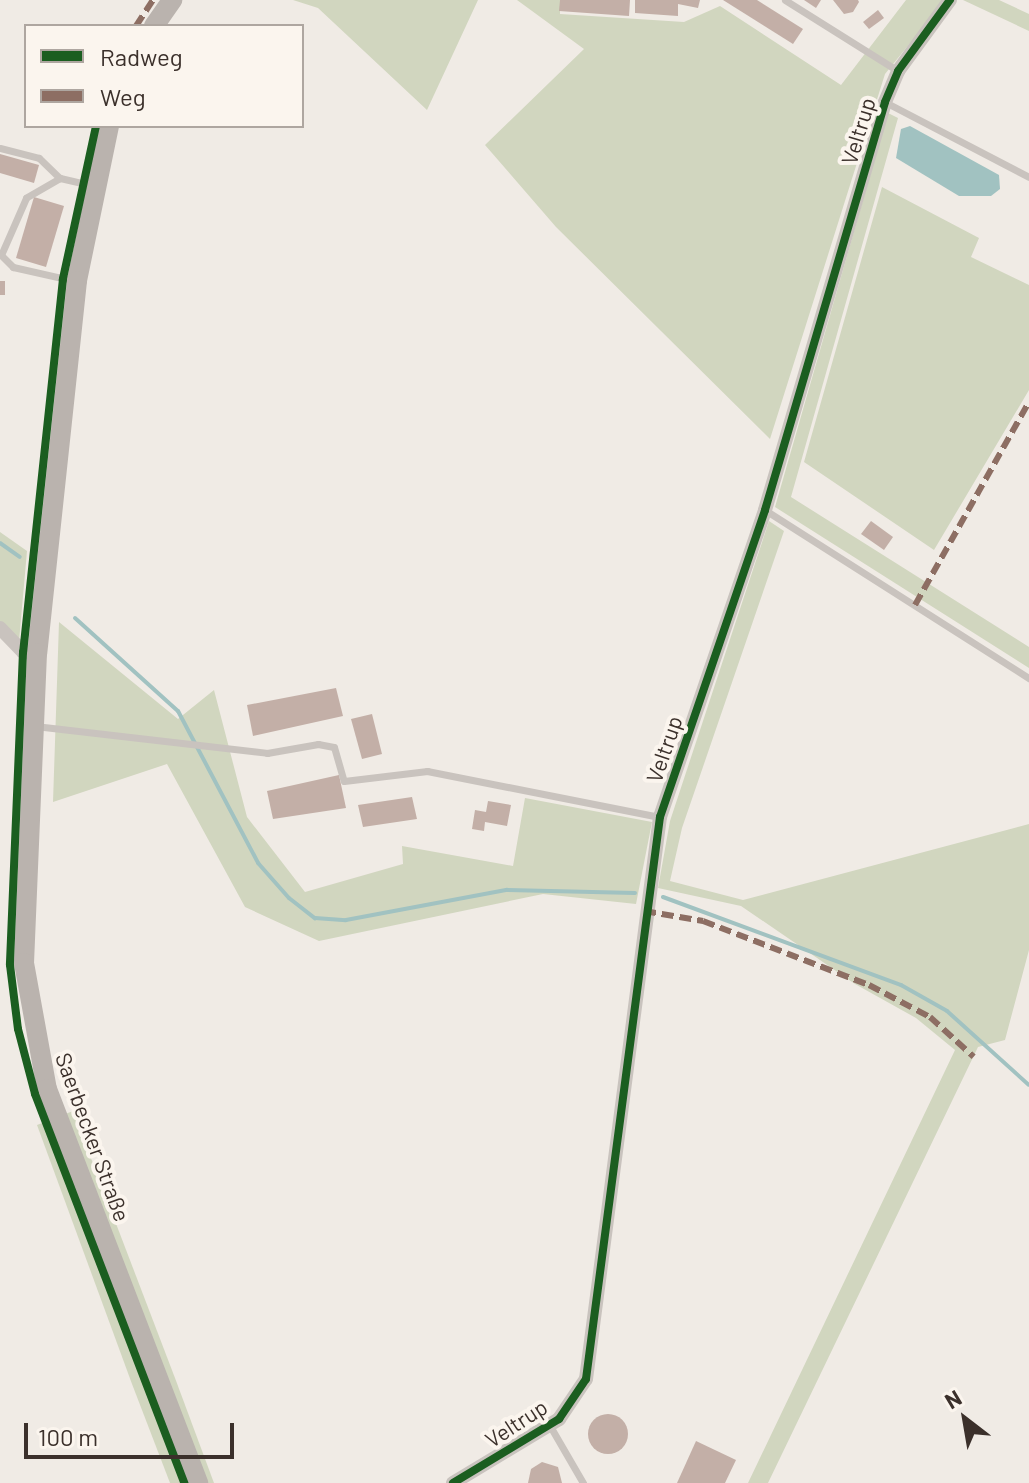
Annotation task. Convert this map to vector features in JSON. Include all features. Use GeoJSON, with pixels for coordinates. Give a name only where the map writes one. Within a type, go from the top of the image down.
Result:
{"type":"FeatureCollection","features":[{"type":"Feature","properties":{"kind":"main road"},"geometry":{"type":"LineString","coordinates":[[155,24],[172,0]]}},
{"type":"Feature","properties":{"kind":"main road","name":"Saerbecker Straße"},"geometry":{"type":"LineString","coordinates":[[108,128],[94,186],[77,281],[37,653],[24,963],[37,1054],[198,1483]]}},
{"type":"Feature","properties":{"kind":"street","name":"Veltrup"},"geometry":{"type":"LineString","coordinates":[[453,1483],[550,1426],[578,1395],[590,1361],[660,817],[765,510],[885,102],[898,71],[950,0]]}},
{"type":"Feature","properties":{"kind":"street"},"geometry":{"type":"LineString","coordinates":[[0,628],[23,652],[37,653]]}},
{"type":"Feature","properties":{"kind":"lane"},"geometry":{"type":"LineString","coordinates":[[785,0],[898,71]]}},
{"type":"Feature","properties":{"kind":"lane"},"geometry":{"type":"LineString","coordinates":[[885,102],[1029,177]]}},
{"type":"Feature","properties":{"kind":"lane"},"geometry":{"type":"LineString","coordinates":[[0,148],[39,158],[60,178],[94,186]]}},
{"type":"Feature","properties":{"kind":"lane"},"geometry":{"type":"LineString","coordinates":[[60,178],[26,198],[1,255],[13,267],[77,281]]}},
{"type":"Feature","properties":{"kind":"lane"},"geometry":{"type":"LineString","coordinates":[[765,510],[1029,678]]}},
{"type":"Feature","properties":{"kind":"lane"},"geometry":{"type":"LineString","coordinates":[[32,725],[267,753],[318,744],[334,747],[344,781],[427,771],[660,817]]}},
{"type":"Feature","properties":{"kind":"lane"},"geometry":{"type":"LineString","coordinates":[[550,1426],[583,1483]]}},
{"type":"Feature","properties":{"kind":"green space"},"geometry":{"type":"Polygon","coordinates":[[[293,0],[478,0],[427,110],[318,8],[293,0]]]}},
{"type":"Feature","properties":{"kind":"green space"},"geometry":{"type":"Polygon","coordinates":[[[517,0],[560,0],[560,14],[684,22],[720,6],[841,85],[906,0],[945,0],[885,74],[770,439],[556,227],[485,145],[584,49],[517,0]]]}},
{"type":"Feature","properties":{"kind":"green space"},"geometry":{"type":"Polygon","coordinates":[[[963,0],[999,0],[1029,14],[1029,31],[963,0]]]}},
{"type":"Feature","properties":{"kind":"green space"},"geometry":{"type":"Polygon","coordinates":[[[888,113],[898,118],[791,497],[1029,647],[1029,668],[775,507],[888,113]]]}},
{"type":"Feature","properties":{"kind":"green space"},"geometry":{"type":"Polygon","coordinates":[[[882,187],[979,238],[971,257],[1029,285],[1029,390],[934,550],[804,462],[882,187]]]}},
{"type":"Feature","properties":{"kind":"green space"},"geometry":{"type":"Polygon","coordinates":[[[769,521],[784,531],[682,828],[670,881],[743,900],[1029,824],[1029,950],[1005,1040],[978,1047],[768,1483],[748,1483],[955,1050],[916,1018],[855,984],[741,906],[658,888],[670,821],[769,521]]]}},
{"type":"Feature","properties":{"kind":"green space"},"geometry":{"type":"Polygon","coordinates":[[[0,532],[27,551],[18,653],[0,636],[0,532]]]}},
{"type":"Feature","properties":{"kind":"green space"},"geometry":{"type":"Polygon","coordinates":[[[59,622],[178,719],[214,690],[247,817],[305,892],[403,864],[402,846],[513,866],[525,798],[652,822],[636,904],[543,894],[319,941],[245,907],[167,764],[53,802],[59,622]]]}},
{"type":"Feature","properties":{"kind":"green space"},"geometry":{"type":"Polygon","coordinates":[[[73,1111],[214,1483],[170,1483],[132,1384],[37,1125],[73,1111]]]}},
{"type":"Feature","properties":{"kind":"water"},"geometry":{"type":"Polygon","coordinates":[[[910,126],[999,175],[1000,189],[991,196],[959,196],[896,158],[901,129],[910,126]]]}},
{"type":"Feature","properties":{"kind":"building"},"geometry":{"type":"Polygon","coordinates":[[[560,0],[630,0],[629,16],[559,11],[560,0]]]}},
{"type":"Feature","properties":{"kind":"building"},"geometry":{"type":"Polygon","coordinates":[[[635,0],[700,0],[698,8],[678,4],[678,16],[635,13],[635,0]]]}},
{"type":"Feature","properties":{"kind":"building"},"geometry":{"type":"Polygon","coordinates":[[[723,0],[757,0],[803,29],[793,44],[723,0]]]}},
{"type":"Feature","properties":{"kind":"building"},"geometry":{"type":"Polygon","coordinates":[[[804,0],[821,0],[816,8],[804,0]]]}},
{"type":"Feature","properties":{"kind":"building"},"geometry":{"type":"Polygon","coordinates":[[[833,0],[859,2],[853,12],[844,14],[833,0]]]}},
{"type":"Feature","properties":{"kind":"building"},"geometry":{"type":"Polygon","coordinates":[[[878,10],[884,18],[869,29],[863,22],[878,10]]]}},
{"type":"Feature","properties":{"kind":"building"},"geometry":{"type":"Polygon","coordinates":[[[0,154],[39,165],[34,183],[0,173],[0,154]]]}},
{"type":"Feature","properties":{"kind":"building"},"geometry":{"type":"Polygon","coordinates":[[[34,197],[64,206],[46,267],[16,258],[34,197]]]}},
{"type":"Feature","properties":{"kind":"building"},"geometry":{"type":"Polygon","coordinates":[[[0,281],[5,281],[5,295],[0,295],[0,281]]]}},
{"type":"Feature","properties":{"kind":"building"},"geometry":{"type":"Polygon","coordinates":[[[871,521],[893,537],[884,550],[861,534],[871,521]]]}},
{"type":"Feature","properties":{"kind":"building"},"geometry":{"type":"Polygon","coordinates":[[[336,688],[343,716],[253,736],[247,705],[336,688]]]}},
{"type":"Feature","properties":{"kind":"building"},"geometry":{"type":"Polygon","coordinates":[[[372,714],[382,754],[362,759],[351,719],[372,714]]]}},
{"type":"Feature","properties":{"kind":"building"},"geometry":{"type":"Polygon","coordinates":[[[339,775],[346,808],[273,819],[267,791],[339,775]]]}},
{"type":"Feature","properties":{"kind":"building"},"geometry":{"type":"Polygon","coordinates":[[[412,797],[417,819],[363,827],[358,805],[412,797]]]}},
{"type":"Feature","properties":{"kind":"building"},"geometry":{"type":"Polygon","coordinates":[[[488,801],[511,805],[507,826],[485,822],[484,831],[472,829],[475,810],[486,812],[488,801]]]}},
{"type":"Feature","properties":{"kind":"building"},"geometry":{"type":"Polygon","coordinates":[[[608,1414],[622,1420],[628,1434],[622,1448],[608,1454],[594,1448],[588,1434],[594,1420],[608,1414]]]}},
{"type":"Feature","properties":{"kind":"building"},"geometry":{"type":"Polygon","coordinates":[[[696,1441],[736,1460],[725,1483],[677,1483],[696,1441]]]}},
{"type":"Feature","properties":{"kind":"building"},"geometry":{"type":"Polygon","coordinates":[[[542,1462],[558,1467],[562,1483],[528,1483],[531,1469],[542,1462]]]}},
{"type":"Feature","properties":{"kind":"waterway"},"geometry":{"type":"LineString","coordinates":[[0,543],[20,557]]}},
{"type":"Feature","properties":{"kind":"waterway"},"geometry":{"type":"LineString","coordinates":[[75,618],[178,711],[258,863],[289,898],[315,918],[346,920],[507,890],[635,893]]}},
{"type":"Feature","properties":{"kind":"waterway"},"geometry":{"type":"LineString","coordinates":[[663,897],[901,985],[947,1011],[1029,1085]]}},
{"type":"Feature","properties":{"kind":"marked path"},"geometry":{"type":"LineString","coordinates":[[137,24],[153,0]]}},
{"type":"Feature","properties":{"kind":"marked path"},"geometry":{"type":"LineString","coordinates":[[915,605],[1029,402]]}},
{"type":"Feature","properties":{"kind":"marked path"},"geometry":{"type":"LineString","coordinates":[[644,911],[703,921],[869,985],[930,1017],[974,1057]]}},
{"type":"Feature","properties":{"kind":"cycle path"},"geometry":{"type":"LineString","coordinates":[[453,1483],[559,1419],[586,1379],[660,817],[765,510],[885,102],[898,71],[950,0]]}},
{"type":"Feature","properties":{"kind":"cycle path"},"geometry":{"type":"LineString","coordinates":[[96,128],[63,279],[23,652],[10,965],[18,1029],[35,1094],[184,1483]]}}]}
